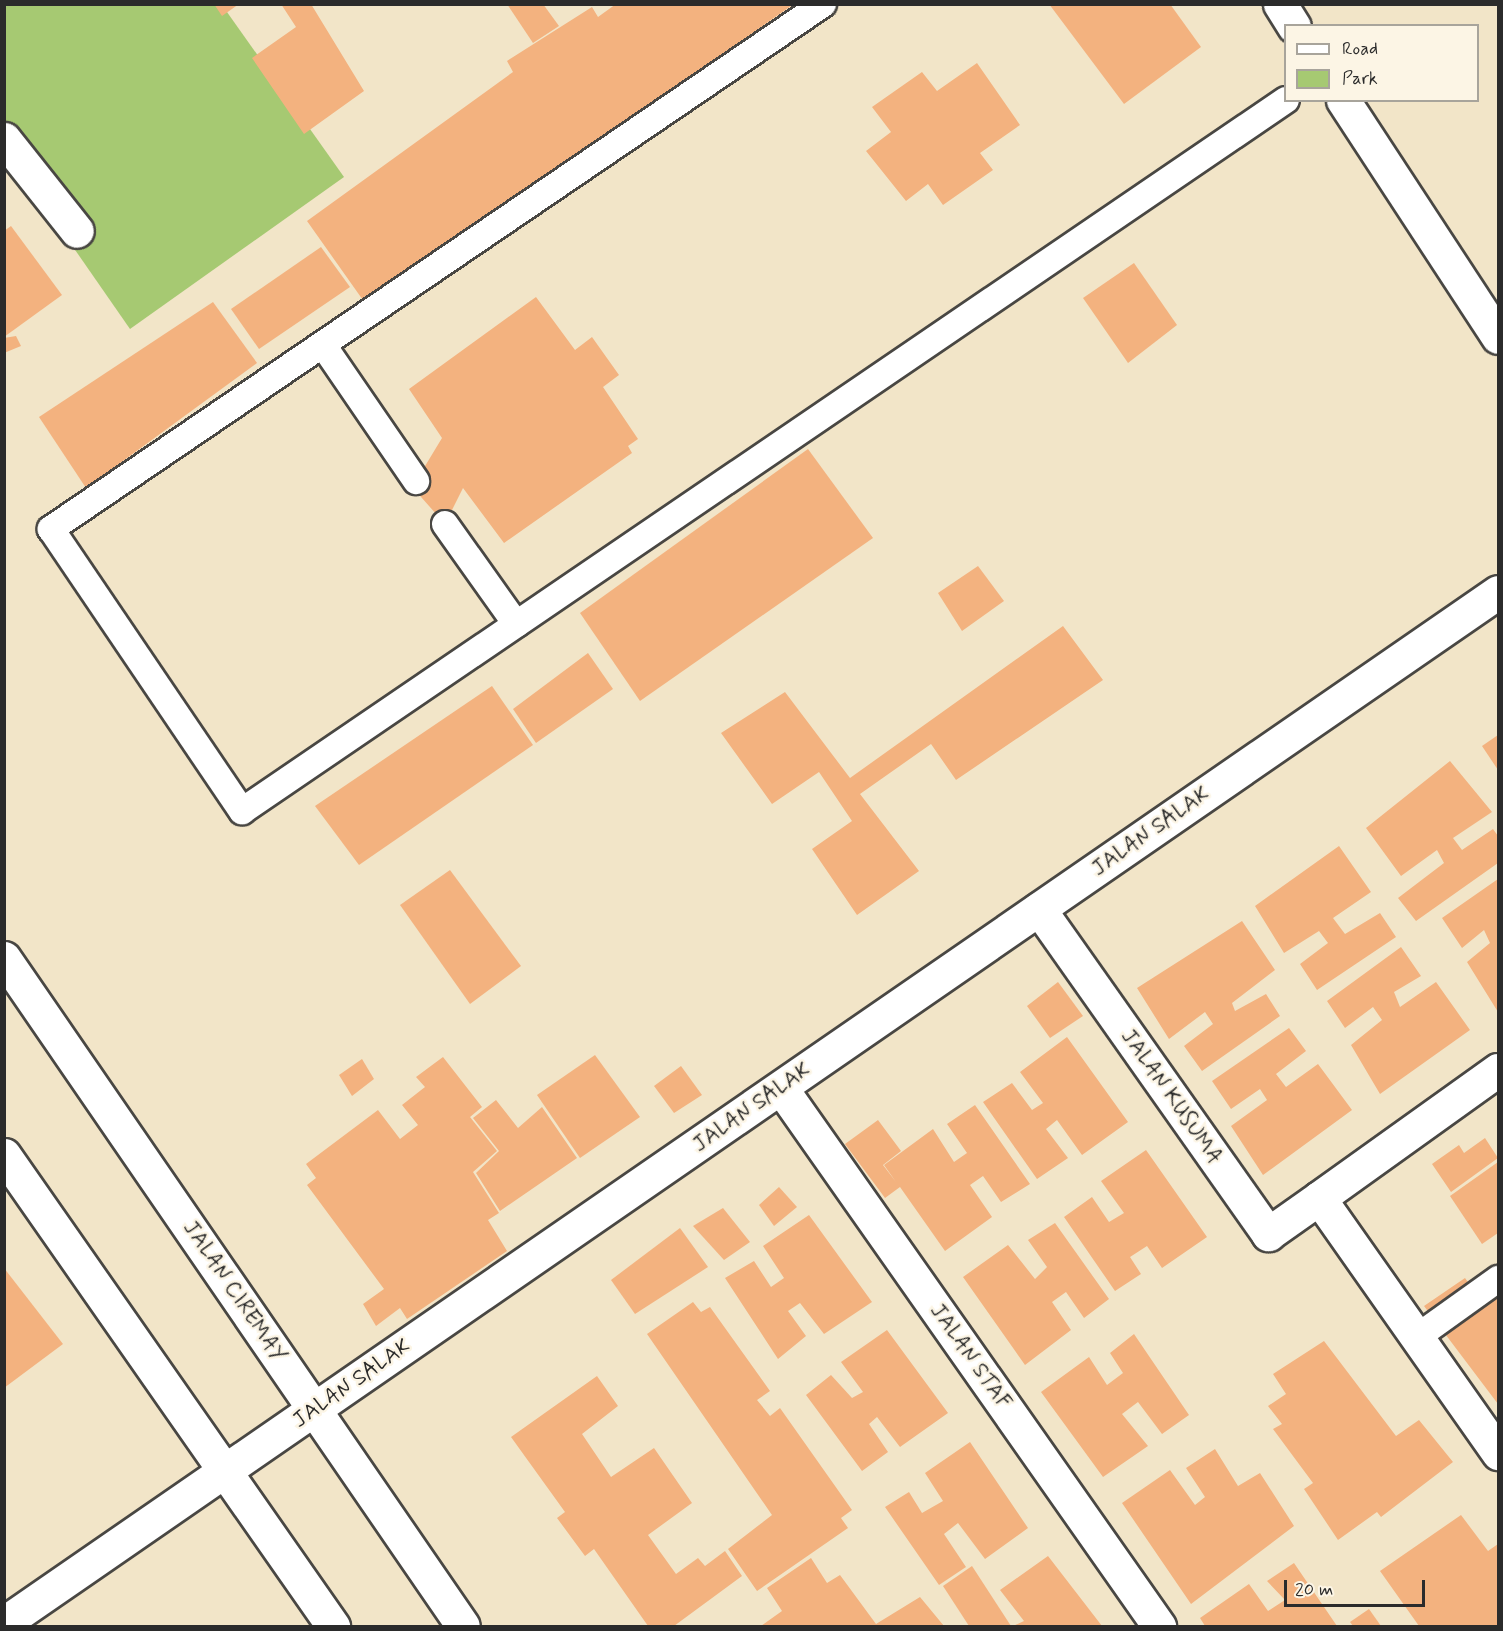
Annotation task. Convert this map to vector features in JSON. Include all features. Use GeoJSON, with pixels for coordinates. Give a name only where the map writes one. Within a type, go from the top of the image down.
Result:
{"type":"FeatureCollection","features":[{"type":"Feature","properties":{"kind":"street"},"geometry":{"type":"LineString","coordinates":[[1280,4],[1293,24]]}},
{"type":"Feature","properties":{"kind":"street"},"geometry":{"type":"LineString","coordinates":[[1344,102],[1498,336]]}},
{"type":"Feature","properties":{"kind":"street"},"geometry":{"type":"LineString","coordinates":[[4,139],[77,231]]}},
{"type":"Feature","properties":{"kind":"street","name":"JALAN SALAK"},"geometry":{"type":"LineString","coordinates":[[4,1623],[1498,592]]}},
{"type":"Feature","properties":{"kind":"street","name":"JALAN KUSUMA"},"geometry":{"type":"LineString","coordinates":[[1038,909],[1268,1234],[1498,1070]]}},
{"type":"Feature","properties":{"kind":"street","name":"JALAN CIREMAY"},"geometry":{"type":"LineString","coordinates":[[4,958],[463,1626]]}},
{"type":"Feature","properties":{"kind":"street","name":"JALAN STAF"},"geometry":{"type":"LineString","coordinates":[[781,1088],[1159,1626]]}},
{"type":"Feature","properties":{"kind":"street"},"geometry":{"type":"LineString","coordinates":[[4,1155],[333,1626]]}},
{"type":"Feature","properties":{"kind":"street"},"geometry":{"type":"LineString","coordinates":[[1319,1198],[1498,1453]]}},
{"type":"Feature","properties":{"kind":"lane"},"geometry":{"type":"LineString","coordinates":[[823,4],[51,530],[242,811],[1284,101]]}},
{"type":"Feature","properties":{"kind":"lane"},"geometry":{"type":"LineString","coordinates":[[323,345],[416,481]]}},
{"type":"Feature","properties":{"kind":"lane"},"geometry":{"type":"LineString","coordinates":[[446,524],[516,624]]}},
{"type":"Feature","properties":{"kind":"lane"},"geometry":{"type":"LineString","coordinates":[[1417,1337],[1498,1279]]}},
{"type":"Feature","properties":{"kind":"green space"},"geometry":{"type":"Polygon","coordinates":[[[4,5],[222,5],[344,177],[130,329],[5,149],[4,5]]]}},
{"type":"Feature","properties":{"kind":"building"},"geometry":{"type":"Polygon","coordinates":[[[214,4],[239,4],[222,16],[214,4]]]}},
{"type":"Feature","properties":{"kind":"building"},"geometry":{"type":"Polygon","coordinates":[[[281,4],[311,4],[364,91],[304,134],[252,58],[296,27],[281,4]]]}},
{"type":"Feature","properties":{"kind":"building"},"geometry":{"type":"Polygon","coordinates":[[[507,4],[543,4],[559,26],[533,43],[507,4]]]}},
{"type":"Feature","properties":{"kind":"building"},"geometry":{"type":"Polygon","coordinates":[[[616,4],[794,4],[365,303],[307,221],[513,72],[507,61],[592,7],[598,17],[616,4]]]}},
{"type":"Feature","properties":{"kind":"building"},"geometry":{"type":"Polygon","coordinates":[[[1049,4],[1170,4],[1201,47],[1124,104],[1049,4]]]}},
{"type":"Feature","properties":{"kind":"building"},"geometry":{"type":"Polygon","coordinates":[[[977,63],[1020,125],[980,153],[993,170],[943,205],[928,184],[906,201],[866,151],[891,132],[872,107],[922,72],[937,91],[977,63]]]}},
{"type":"Feature","properties":{"kind":"building"},"geometry":{"type":"Polygon","coordinates":[[[11,226],[62,295],[4,337],[4,231],[11,226]]]}},
{"type":"Feature","properties":{"kind":"building"},"geometry":{"type":"Polygon","coordinates":[[[321,247],[350,287],[259,349],[231,309],[321,247]]]}},
{"type":"Feature","properties":{"kind":"building"},"geometry":{"type":"Polygon","coordinates":[[[1134,263],[1177,325],[1128,363],[1083,298],[1134,263]]]}},
{"type":"Feature","properties":{"kind":"building"},"geometry":{"type":"Polygon","coordinates":[[[536,297],[575,350],[592,337],[619,375],[603,387],[638,439],[628,446],[632,453],[504,543],[463,488],[445,524],[398,471],[416,481],[442,438],[409,389],[536,297]]]}},
{"type":"Feature","properties":{"kind":"building"},"geometry":{"type":"Polygon","coordinates":[[[213,302],[257,363],[86,488],[39,417],[213,302]]]}},
{"type":"Feature","properties":{"kind":"building"},"geometry":{"type":"Polygon","coordinates":[[[16,336],[21,346],[4,353],[4,338],[16,336]]]}},
{"type":"Feature","properties":{"kind":"building"},"geometry":{"type":"Polygon","coordinates":[[[808,449],[873,538],[640,701],[580,613],[808,449]]]}},
{"type":"Feature","properties":{"kind":"building"},"geometry":{"type":"Polygon","coordinates":[[[978,566],[1004,601],[962,631],[938,593],[978,566]]]}},
{"type":"Feature","properties":{"kind":"building"},"geometry":{"type":"Polygon","coordinates":[[[1063,626],[1103,680],[956,780],[931,744],[860,794],[919,871],[857,915],[812,849],[852,821],[819,772],[772,804],[721,733],[785,692],[850,778],[1063,626]]]}},
{"type":"Feature","properties":{"kind":"building"},"geometry":{"type":"Polygon","coordinates":[[[588,653],[613,689],[536,743],[513,709],[588,653]]]}},
{"type":"Feature","properties":{"kind":"building"},"geometry":{"type":"Polygon","coordinates":[[[492,686],[533,745],[359,865],[315,806],[492,686]]]}},
{"type":"Feature","properties":{"kind":"building"},"geometry":{"type":"Polygon","coordinates":[[[1498,735],[1498,770],[1482,746],[1498,735]]]}},
{"type":"Feature","properties":{"kind":"building"},"geometry":{"type":"Polygon","coordinates":[[[1450,761],[1492,812],[1453,838],[1462,850],[1493,829],[1498,836],[1498,863],[1416,921],[1398,898],[1444,863],[1437,850],[1401,876],[1366,828],[1450,761]]]}},
{"type":"Feature","properties":{"kind":"building"},"geometry":{"type":"Polygon","coordinates":[[[1339,846],[1371,892],[1333,918],[1345,934],[1380,913],[1396,937],[1317,990],[1300,964],[1328,943],[1319,931],[1284,953],[1255,906],[1339,846]]]}},
{"type":"Feature","properties":{"kind":"building"},"geometry":{"type":"Polygon","coordinates":[[[450,870],[521,966],[470,1004],[400,905],[450,870]]]}},
{"type":"Feature","properties":{"kind":"building"},"geometry":{"type":"Polygon","coordinates":[[[1498,879],[1498,1012],[1467,962],[1490,943],[1484,930],[1462,948],[1442,918],[1498,879]]]}},
{"type":"Feature","properties":{"kind":"building"},"geometry":{"type":"Polygon","coordinates":[[[1242,921],[1275,970],[1232,1003],[1235,1011],[1266,994],[1280,1016],[1202,1071],[1184,1046],[1213,1024],[1205,1012],[1169,1039],[1137,988],[1242,921]]]}},
{"type":"Feature","properties":{"kind":"building"},"geometry":{"type":"Polygon","coordinates":[[[1401,947],[1421,976],[1394,992],[1400,1007],[1436,982],[1470,1030],[1380,1094],[1351,1045],[1382,1020],[1373,1007],[1345,1028],[1327,1001],[1401,947]]]}},
{"type":"Feature","properties":{"kind":"building"},"geometry":{"type":"Polygon","coordinates":[[[1058,982],[1083,1016],[1050,1038],[1027,1006],[1058,982]]]}},
{"type":"Feature","properties":{"kind":"building"},"geometry":{"type":"Polygon","coordinates":[[[1289,1028],[1306,1051],[1276,1074],[1286,1087],[1318,1064],[1352,1110],[1263,1175],[1231,1126],[1267,1100],[1260,1089],[1231,1109],[1212,1081],[1289,1028]]]}},
{"type":"Feature","properties":{"kind":"building"},"geometry":{"type":"Polygon","coordinates":[[[1067,1037],[1128,1122],[1082,1155],[1057,1120],[1046,1129],[1068,1158],[1037,1179],[983,1102],[1012,1083],[1032,1110],[1043,1103],[1020,1072],[1067,1037]]]}},
{"type":"Feature","properties":{"kind":"building"},"geometry":{"type":"Polygon","coordinates":[[[595,1055],[640,1117],[580,1158],[537,1095],[595,1055]]]}},
{"type":"Feature","properties":{"kind":"building"},"geometry":{"type":"Polygon","coordinates":[[[443,1057],[482,1107],[470,1117],[497,1151],[473,1172],[499,1213],[488,1220],[507,1251],[407,1319],[400,1308],[376,1326],[363,1304],[384,1289],[307,1185],[316,1178],[306,1164],[378,1110],[400,1139],[418,1125],[402,1105],[425,1087],[416,1077],[443,1057]]]}},
{"type":"Feature","properties":{"kind":"building"},"geometry":{"type":"Polygon","coordinates":[[[362,1059],[374,1079],[352,1096],[339,1075],[362,1059]]]}},
{"type":"Feature","properties":{"kind":"building"},"geometry":{"type":"Polygon","coordinates":[[[681,1066],[702,1095],[674,1113],[654,1086],[681,1066]]]}},
{"type":"Feature","properties":{"kind":"building"},"geometry":{"type":"Polygon","coordinates":[[[496,1100],[518,1128],[542,1107],[577,1158],[500,1211],[476,1173],[499,1151],[473,1118],[496,1100]]]}},
{"type":"Feature","properties":{"kind":"building"},"geometry":{"type":"Polygon","coordinates":[[[975,1105],[1030,1184],[1001,1202],[983,1176],[970,1185],[992,1217],[945,1251],[900,1187],[885,1198],[845,1144],[878,1120],[901,1151],[883,1165],[896,1182],[884,1165],[933,1129],[954,1162],[967,1153],[947,1124],[975,1105]]]}},
{"type":"Feature","properties":{"kind":"building"},"geometry":{"type":"Polygon","coordinates":[[[1485,1138],[1498,1158],[1451,1192],[1432,1164],[1459,1145],[1464,1153],[1485,1138]]]}},
{"type":"Feature","properties":{"kind":"building"},"geometry":{"type":"Polygon","coordinates":[[[1146,1150],[1207,1237],[1162,1268],[1147,1246],[1130,1257],[1141,1274],[1115,1291],[1064,1217],[1092,1197],[1109,1222],[1124,1213],[1101,1181],[1146,1150]]]}},
{"type":"Feature","properties":{"kind":"building"},"geometry":{"type":"Polygon","coordinates":[[[1498,1162],[1498,1233],[1482,1244],[1450,1196],[1498,1162]]]}},
{"type":"Feature","properties":{"kind":"building"},"geometry":{"type":"Polygon","coordinates":[[[779,1187],[797,1207],[774,1226],[759,1205],[779,1187]]]}},
{"type":"Feature","properties":{"kind":"building"},"geometry":{"type":"Polygon","coordinates":[[[723,1208],[750,1242],[724,1260],[693,1226],[723,1208]]]}},
{"type":"Feature","properties":{"kind":"building"},"geometry":{"type":"Polygon","coordinates":[[[809,1215],[872,1302],[824,1334],[800,1303],[788,1311],[806,1336],[778,1359],[725,1278],[754,1261],[771,1287],[784,1278],[763,1246],[809,1215]]]}},
{"type":"Feature","properties":{"kind":"building"},"geometry":{"type":"Polygon","coordinates":[[[1055,1223],[1109,1299],[1084,1318],[1066,1292],[1052,1302],[1071,1330],[1025,1365],[963,1277],[1008,1245],[1035,1279],[1047,1267],[1028,1240],[1055,1223]]]}},
{"type":"Feature","properties":{"kind":"building"},"geometry":{"type":"Polygon","coordinates":[[[680,1228],[708,1267],[635,1314],[611,1280],[680,1228]]]}},
{"type":"Feature","properties":{"kind":"building"},"geometry":{"type":"Polygon","coordinates":[[[4,1268],[63,1344],[4,1388],[4,1268]]]}},
{"type":"Feature","properties":{"kind":"building"},"geometry":{"type":"Polygon","coordinates":[[[1465,1278],[1475,1292],[1498,1278],[1498,1404],[1424,1306],[1465,1278]]]}},
{"type":"Feature","properties":{"kind":"building"},"geometry":{"type":"Polygon","coordinates":[[[693,1302],[701,1312],[710,1307],[770,1391],[757,1400],[770,1416],[780,1408],[852,1510],[841,1518],[848,1528],[757,1591],[728,1549],[772,1515],[647,1334],[693,1302]]]}},
{"type":"Feature","properties":{"kind":"building"},"geometry":{"type":"Polygon","coordinates":[[[887,1330],[948,1413],[900,1447],[877,1417],[869,1424],[888,1452],[862,1471],[806,1395],[831,1375],[852,1398],[863,1392],[841,1362],[887,1330]]]}},
{"type":"Feature","properties":{"kind":"building"},"geometry":{"type":"Polygon","coordinates":[[[1134,1334],[1189,1415],[1162,1434],[1138,1402],[1122,1414],[1148,1446],[1103,1477],[1041,1392],[1089,1357],[1107,1385],[1123,1373],[1110,1353],[1134,1334]]]}},
{"type":"Feature","properties":{"kind":"building"},"geometry":{"type":"Polygon","coordinates":[[[1324,1341],[1396,1436],[1419,1420],[1453,1462],[1381,1517],[1377,1512],[1338,1540],[1304,1489],[1313,1483],[1273,1429],[1282,1424],[1268,1406],[1286,1394],[1273,1374],[1324,1341]]]}},
{"type":"Feature","properties":{"kind":"building"},"geometry":{"type":"Polygon","coordinates":[[[597,1376],[618,1406],[582,1434],[611,1477],[654,1448],[692,1503],[648,1535],[676,1574],[698,1558],[705,1566],[725,1551],[742,1576],[674,1626],[648,1626],[594,1549],[585,1556],[557,1518],[565,1512],[511,1437],[597,1376]]]}},
{"type":"Feature","properties":{"kind":"building"},"geometry":{"type":"Polygon","coordinates":[[[970,1442],[1028,1528],[985,1559],[958,1523],[944,1534],[966,1567],[939,1585],[885,1507],[909,1492],[922,1513],[943,1501],[925,1473],[970,1442]]]}},
{"type":"Feature","properties":{"kind":"building"},"geometry":{"type":"Polygon","coordinates":[[[1215,1449],[1238,1486],[1260,1473],[1294,1526],[1191,1604],[1122,1503],[1170,1470],[1195,1505],[1205,1497],[1186,1468],[1215,1449]]]}},
{"type":"Feature","properties":{"kind":"building"},"geometry":{"type":"Polygon","coordinates":[[[1461,1515],[1488,1551],[1498,1544],[1498,1626],[1419,1626],[1380,1571],[1461,1515]]]}},
{"type":"Feature","properties":{"kind":"building"},"geometry":{"type":"Polygon","coordinates":[[[1048,1556],[1102,1626],[1013,1626],[1024,1621],[1000,1590],[1048,1556]]]}},
{"type":"Feature","properties":{"kind":"building"},"geometry":{"type":"Polygon","coordinates":[[[811,1558],[827,1583],[840,1575],[876,1624],[920,1597],[944,1626],[761,1626],[782,1611],[767,1588],[811,1558]]]}},
{"type":"Feature","properties":{"kind":"building"},"geometry":{"type":"Polygon","coordinates":[[[1294,1563],[1337,1626],[1205,1626],[1200,1618],[1249,1584],[1268,1611],[1285,1600],[1267,1581],[1294,1563]]]}},
{"type":"Feature","properties":{"kind":"building"},"geometry":{"type":"Polygon","coordinates":[[[972,1566],[1011,1626],[969,1626],[943,1586],[972,1566]]]}},
{"type":"Feature","properties":{"kind":"building"},"geometry":{"type":"Polygon","coordinates":[[[1369,1609],[1381,1626],[1353,1626],[1350,1622],[1369,1609]]]}}]}
